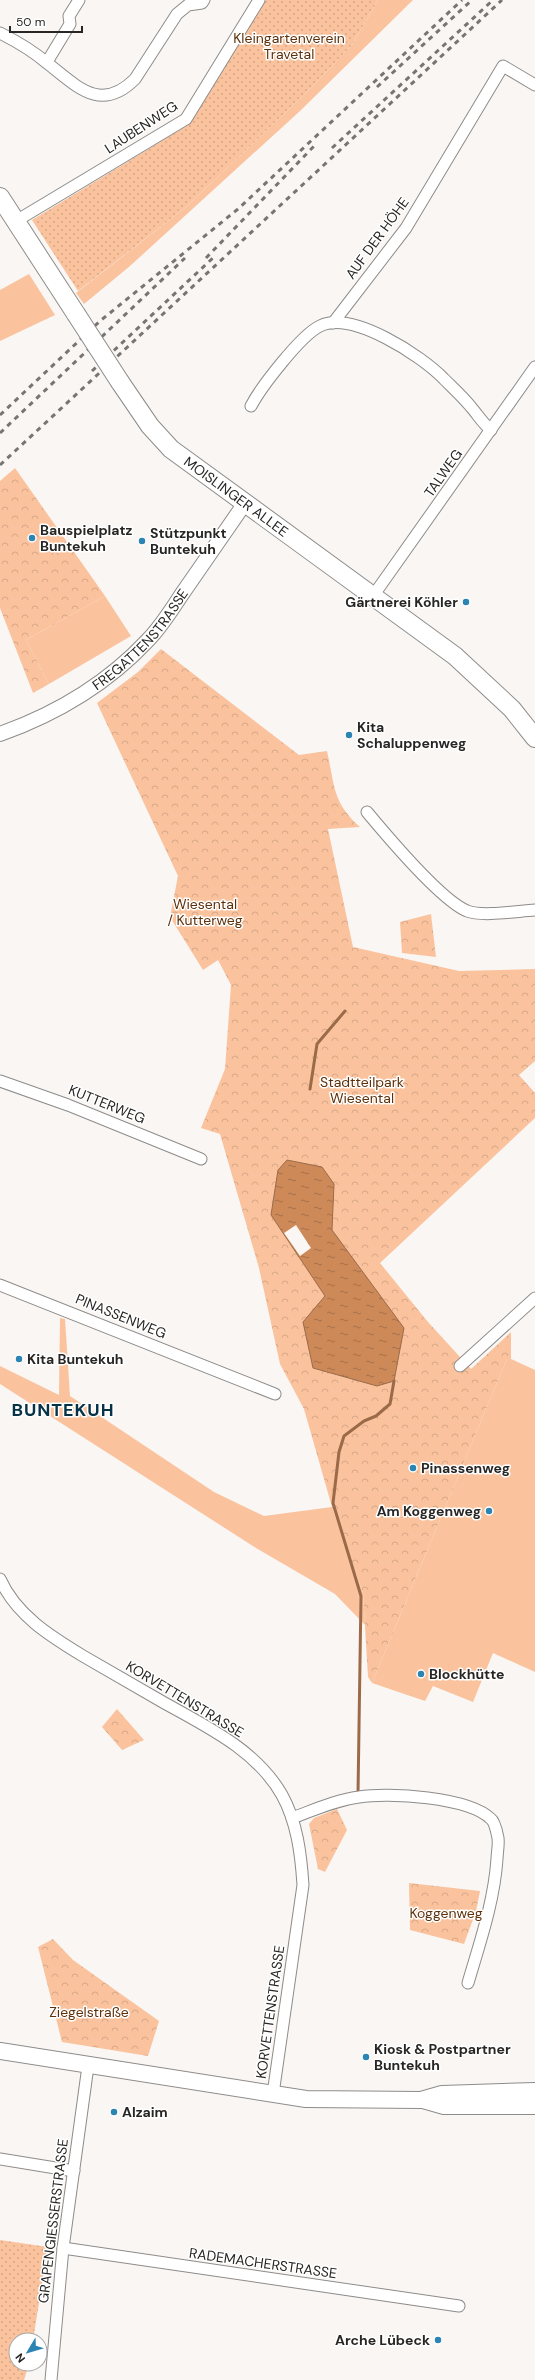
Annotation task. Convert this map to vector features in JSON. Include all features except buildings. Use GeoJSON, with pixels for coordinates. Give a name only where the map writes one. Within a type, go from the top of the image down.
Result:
{"type":"FeatureCollection","features":[{"type":"Feature","properties":{"kind":"main road","name":"MOISLINGER ALLEE"},"geometry":{"type":"LineString","coordinates":[[0,197],[120,382],[150,426],[165,443],[245,504],[455,656],[486,682],[512,709],[535,738]]}},
{"type":"Feature","properties":{"kind":"main road"},"geometry":{"type":"LineString","coordinates":[[0,2051],[273,2094],[342,2100],[422,2100],[450,2106],[535,2106]]}},
{"type":"Feature","properties":{"kind":"main road"},"geometry":{"type":"LineString","coordinates":[[422,2100],[442,2094],[535,2091]]}},
{"type":"Feature","properties":{"kind":"street"},"geometry":{"type":"LineString","coordinates":[[47,62],[70,24],[69,16],[79,0]]}},
{"type":"Feature","properties":{"kind":"street"},"geometry":{"type":"LineString","coordinates":[[0,33],[47,62],[83,92],[102,94],[118,91],[135,79],[177,14],[188,5],[202,3],[204,0]]}},
{"type":"Feature","properties":{"kind":"street","name":"LAUBENWEG"},"geometry":{"type":"LineString","coordinates":[[16,221],[186,119],[259,0]]}},
{"type":"Feature","properties":{"kind":"street","name":"AUF DER HÖHE"},"geometry":{"type":"LineString","coordinates":[[333,322],[406,228],[503,66],[535,84]]}},
{"type":"Feature","properties":{"kind":"street"},"geometry":{"type":"LineString","coordinates":[[251,406],[259,391],[310,332],[321,325],[333,322],[349,324],[383,337],[413,355],[443,377],[491,430]]}},
{"type":"Feature","properties":{"kind":"street","name":"TALWEG"},"geometry":{"type":"LineString","coordinates":[[373,596],[491,430],[531,382],[535,367]]}},
{"type":"Feature","properties":{"kind":"street","name":"FREGATTENSTRASSE"},"geometry":{"type":"LineString","coordinates":[[0,734],[25,725],[66,705],[127,661],[149,640],[165,619],[245,504]]}},
{"type":"Feature","properties":{"kind":"street"},"geometry":{"type":"LineString","coordinates":[[367,812],[447,898],[468,911],[483,913],[535,910]]}},
{"type":"Feature","properties":{"kind":"street","name":"KUTTERWEG"},"geometry":{"type":"LineString","coordinates":[[0,1081],[68,1105],[201,1159]]}},
{"type":"Feature","properties":{"kind":"street","name":"PINASSENWEG"},"geometry":{"type":"LineString","coordinates":[[0,1285],[275,1394]]}},
{"type":"Feature","properties":{"kind":"street"},"geometry":{"type":"LineString","coordinates":[[460,1366],[535,1298]]}},
{"type":"Feature","properties":{"kind":"street","name":"KORVETTENSTRASSE"},"geometry":{"type":"LineString","coordinates":[[0,1579],[16,1605],[47,1634],[239,1747],[270,1778],[292,1818],[302,1856],[304,1885],[273,2094]]}},
{"type":"Feature","properties":{"kind":"street"},"geometry":{"type":"LineString","coordinates":[[292,1818],[342,1800],[360,1796],[400,1795],[449,1801],[482,1812],[492,1820],[498,1839],[496,1879],[488,1919],[468,1983]]}},
{"type":"Feature","properties":{"kind":"street","name":"GRAPENGIESSERSTRASSE"},"geometry":{"type":"LineString","coordinates":[[51,2380],[63,2248],[88,2066]]}},
{"type":"Feature","properties":{"kind":"street"},"geometry":{"type":"LineString","coordinates":[[0,2159],[74,2171]]}},
{"type":"Feature","properties":{"kind":"street","name":"RADEMACHERSTRASSE"},"geometry":{"type":"LineString","coordinates":[[63,2248],[459,2306]]}},
{"type":"Feature","properties":{"kind":"green space","name":"Kleingartenverein Travetal"},"geometry":{"type":"Polygon","coordinates":[[[266,0],[378,0],[352,45],[307,92],[186,207],[78,291],[32,220],[188,125],[266,0]]]}},
{"type":"Feature","properties":{"kind":"green space"},"geometry":{"type":"Polygon","coordinates":[[[378,0],[413,0],[300,111],[130,266],[84,304],[76,293],[186,207],[307,92],[352,45],[378,0]]]}},
{"type":"Feature","properties":{"kind":"green space"},"geometry":{"type":"Polygon","coordinates":[[[29,274],[55,315],[0,341],[0,290],[29,274]]]}},
{"type":"Feature","properties":{"kind":"green space","name":"Bauspielplatz Buntekuh"},"geometry":{"type":"Polygon","coordinates":[[[15,468],[105,596],[26,640],[49,684],[33,693],[0,608],[0,481],[15,468]]]}},
{"type":"Feature","properties":{"kind":"green space"},"geometry":{"type":"Polygon","coordinates":[[[105,596],[131,636],[49,684],[26,640],[105,596]]]}},
{"type":"Feature","properties":{"kind":"green space","name":"Stadtteilpark Wiesental"},"geometry":{"type":"Polygon","coordinates":[[[161,649],[299,755],[327,751],[339,801],[344,810],[360,827],[328,829],[353,947],[459,971],[535,969],[535,1061],[519,1075],[535,1093],[535,1118],[380,1263],[428,1322],[471,1369],[511,1332],[511,1359],[507,1359],[372,1683],[368,1677],[363,1593],[332,1507],[304,1409],[280,1364],[259,1268],[220,1134],[201,1128],[225,1069],[231,985],[218,960],[203,970],[170,917],[178,876],[97,703],[138,672],[161,649]]]}},
{"type":"Feature","properties":{"kind":"green space"},"geometry":{"type":"Polygon","coordinates":[[[431,914],[436,957],[402,953],[400,922],[431,914]]]}},
{"type":"Feature","properties":{"kind":"green space"},"geometry":{"type":"Polygon","coordinates":[[[60,1318],[65,1319],[70,1396],[214,1492],[264,1516],[332,1507],[363,1593],[365,1625],[335,1594],[256,1548],[0,1384],[0,1366],[59,1395],[60,1318]]]}},
{"type":"Feature","properties":{"kind":"green space","name":"Am Koggenweg"},"geometry":{"type":"Polygon","coordinates":[[[507,1359],[511,1359],[535,1370],[535,1672],[493,1653],[473,1702],[433,1686],[425,1701],[372,1683],[507,1359]]]}},
{"type":"Feature","properties":{"kind":"green space"},"geometry":{"type":"Polygon","coordinates":[[[117,1709],[144,1740],[122,1750],[102,1727],[117,1709]]]}},
{"type":"Feature","properties":{"kind":"green space"},"geometry":{"type":"Polygon","coordinates":[[[337,1809],[347,1830],[325,1872],[318,1869],[309,1824],[314,1818],[337,1809]]]}},
{"type":"Feature","properties":{"kind":"green space","name":"Koggenweg"},"geometry":{"type":"Polygon","coordinates":[[[409,1883],[480,1891],[476,1911],[464,1944],[410,1930],[409,1883]]]}},
{"type":"Feature","properties":{"kind":"green space","name":"Ziegelstraße"},"geometry":{"type":"Polygon","coordinates":[[[53,1939],[73,1960],[159,2021],[148,2056],[62,2042],[38,1947],[53,1939]]]}},
{"type":"Feature","properties":{"kind":"green space"},"geometry":{"type":"Polygon","coordinates":[[[0,2240],[48,2247],[34,2332],[8,2332],[8,2372],[26,2372],[24,2380],[0,2380],[0,2240]]]}},
{"type":"Feature","properties":{"kind":"water"},"geometry":{"type":"Polygon","coordinates":[[[287,1160],[322,1167],[334,1184],[332,1230],[404,1328],[394,1381],[377,1386],[313,1368],[303,1322],[325,1296],[271,1215],[278,1170],[287,1160]]]}},
{"type":"Feature","properties":{"kind":"pier"},"geometry":{"type":"Polygon","coordinates":[[[296,1225],[311,1248],[300,1256],[284,1233],[296,1225]]]}},
{"type":"Feature","properties":{"kind":"waterway"},"geometry":{"type":"LineString","coordinates":[[310,1089],[317,1044],[345,1011]]}},
{"type":"Feature","properties":{"kind":"waterway"},"geometry":{"type":"LineString","coordinates":[[358,1794],[361,1596],[333,1503],[339,1452],[344,1436],[364,1421],[376,1416],[390,1404],[394,1381]]}},
{"type":"Feature","properties":{"kind":"railway"},"geometry":{"type":"LineString","coordinates":[[0,415],[100,321],[238,209],[462,0]]}},
{"type":"Feature","properties":{"kind":"railway"},"geometry":{"type":"LineString","coordinates":[[377,87],[472,0]]}},
{"type":"Feature","properties":{"kind":"railway"},"geometry":{"type":"LineString","coordinates":[[332,148],[493,0]]}},
{"type":"Feature","properties":{"kind":"railway"},"geometry":{"type":"LineString","coordinates":[[0,465],[502,0]]}},
{"type":"Feature","properties":{"kind":"railway"},"geometry":{"type":"LineString","coordinates":[[206,258],[317,143]]}},
{"type":"Feature","properties":{"kind":"railway"},"geometry":{"type":"LineString","coordinates":[[92,371],[215,256]]}},
{"type":"Feature","properties":{"kind":"railway"},"geometry":{"type":"LineString","coordinates":[[0,433],[185,258]]}},
{"type":"Feature","properties":{"kind":"place","name":"Bauspielplatz Buntekuh"},"geometry":{"type":"Point","coordinates":[32,538]}},
{"type":"Feature","properties":{"kind":"place","name":"Stützpunkt Buntekuh"},"geometry":{"type":"Point","coordinates":[142,541]}},
{"type":"Feature","properties":{"kind":"place","name":"Gärtnerei Köhler"},"geometry":{"type":"Point","coordinates":[466,602]}},
{"type":"Feature","properties":{"kind":"place","name":"Kita Schaluppenweg"},"geometry":{"type":"Point","coordinates":[349,735]}},
{"type":"Feature","properties":{"kind":"place","name":"Kita Buntekuh"},"geometry":{"type":"Point","coordinates":[19,1359]}},
{"type":"Feature","properties":{"kind":"place","name":"Pinassenweg"},"geometry":{"type":"Point","coordinates":[413,1468]}},
{"type":"Feature","properties":{"kind":"place","name":"Am Koggenweg"},"geometry":{"type":"Point","coordinates":[489,1511]}},
{"type":"Feature","properties":{"kind":"place","name":"Blockhütte"},"geometry":{"type":"Point","coordinates":[421,1674]}},
{"type":"Feature","properties":{"kind":"place","name":"Kiosk & Postpartner Buntekuh"},"geometry":{"type":"Point","coordinates":[366,2057]}},
{"type":"Feature","properties":{"kind":"place","name":"Alzaim"},"geometry":{"type":"Point","coordinates":[114,2112]}},
{"type":"Feature","properties":{"kind":"place","name":"Arche Lübeck"},"geometry":{"type":"Point","coordinates":[438,2340]}},
{"type":"Feature","properties":{"kind":"district","name":"BUNTEKUH"},"geometry":{"type":"Point","coordinates":[63,1410]}},
{"type":"Feature","properties":{"kind":"park label","name":"Wiesental / Kutterweg"},"geometry":{"type":"Point","coordinates":[205,912]}}]}
